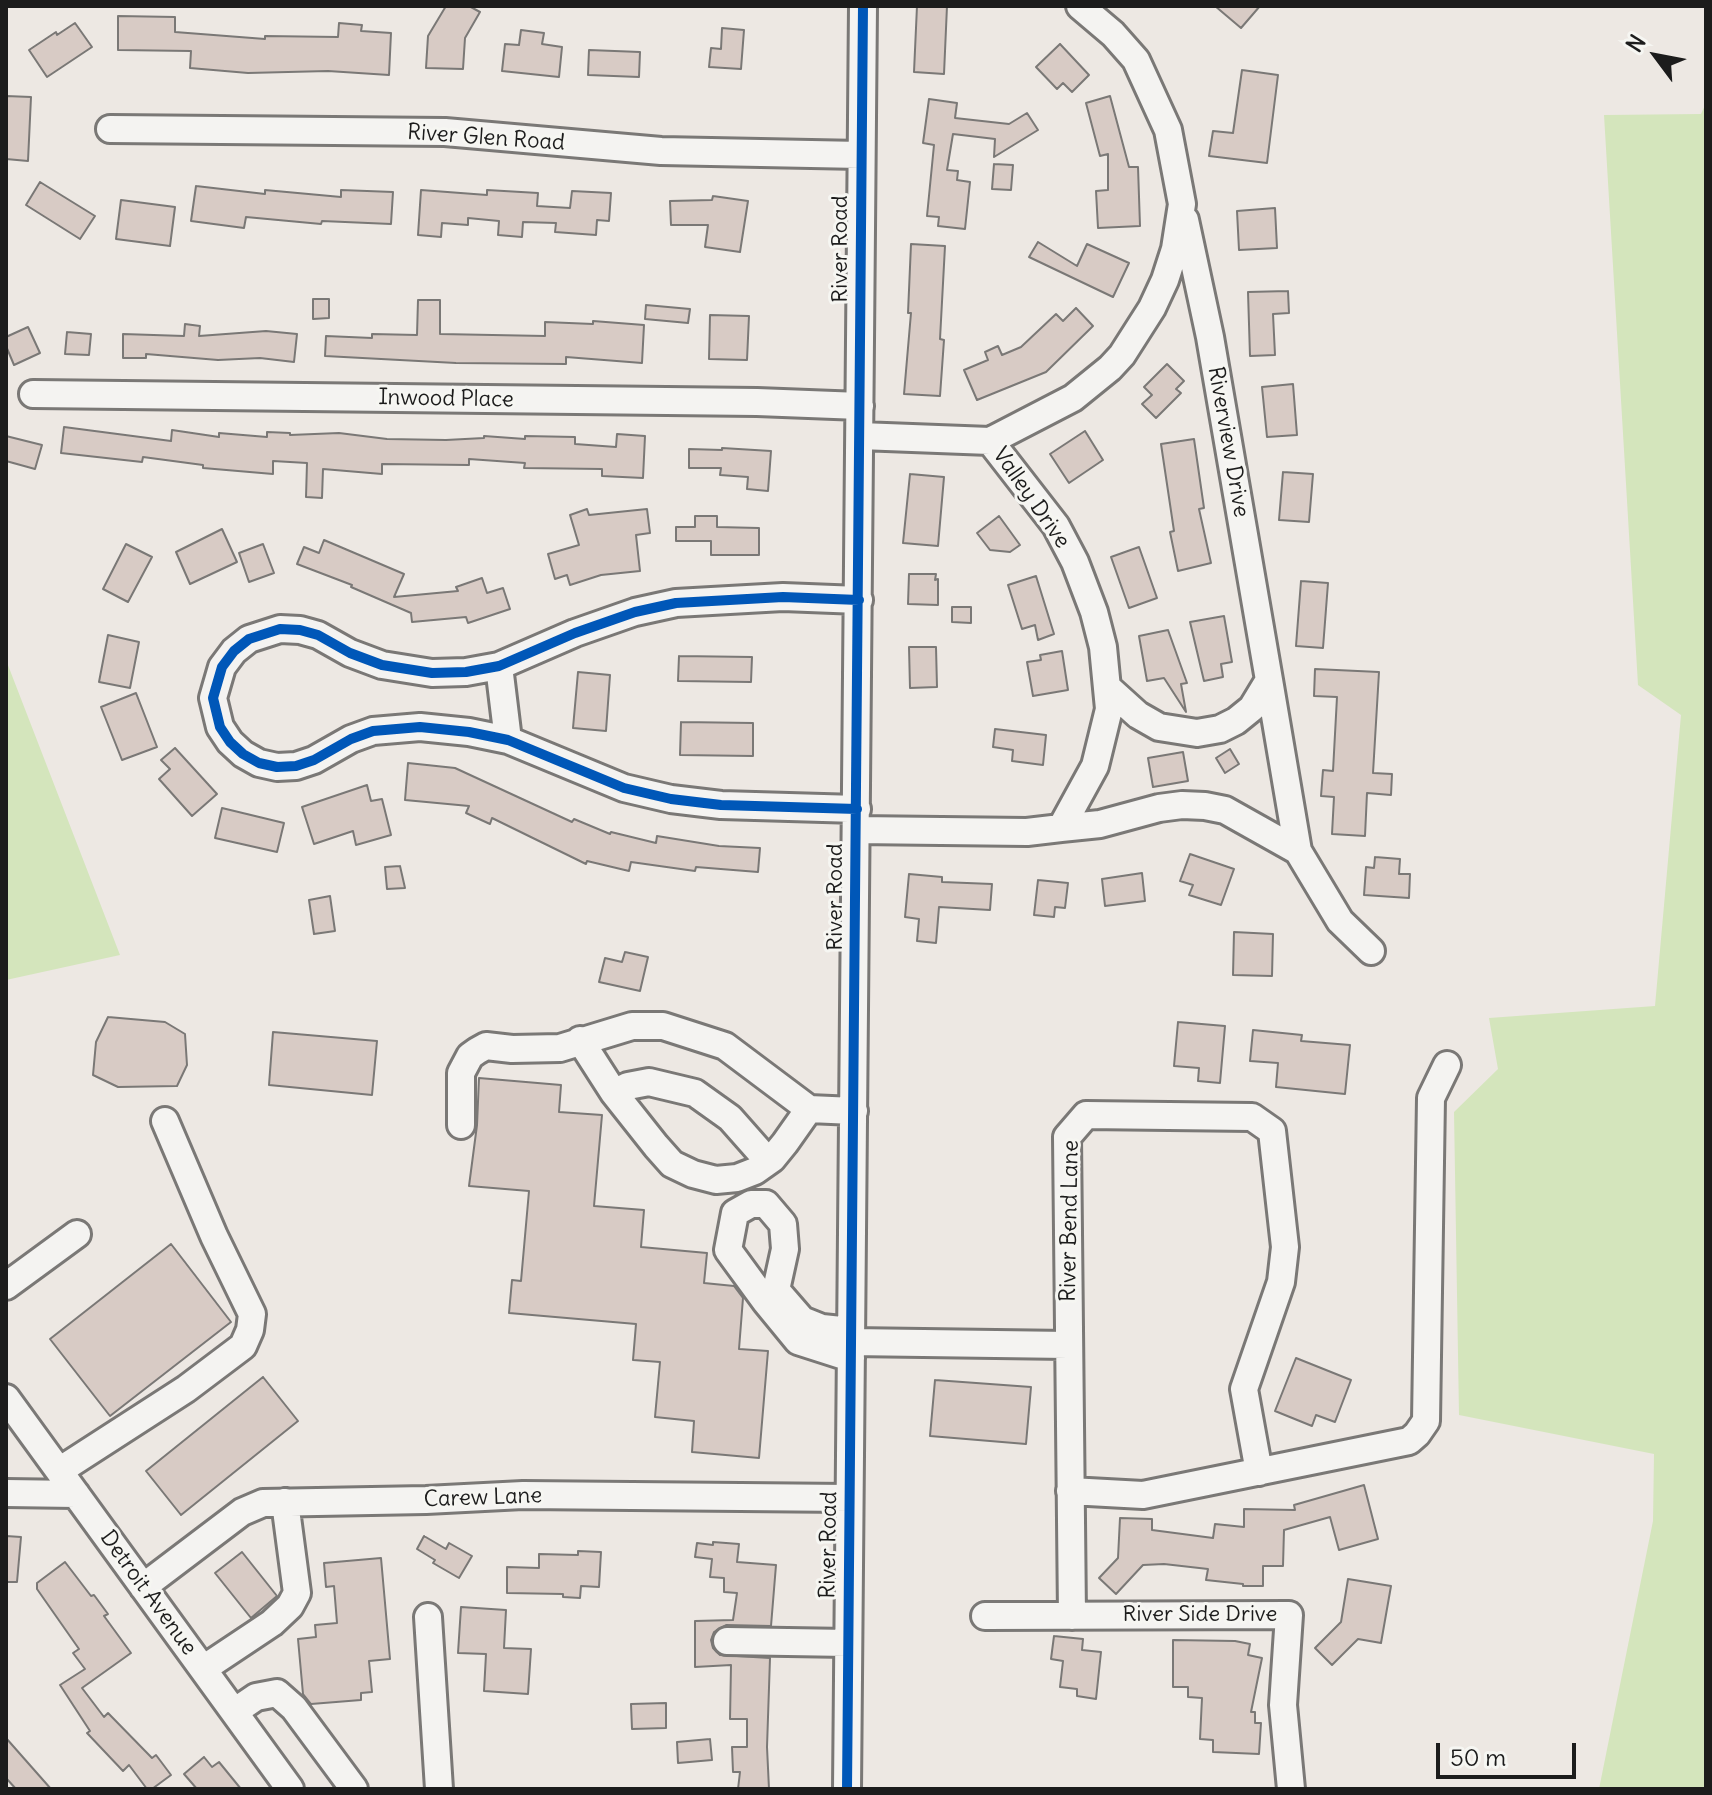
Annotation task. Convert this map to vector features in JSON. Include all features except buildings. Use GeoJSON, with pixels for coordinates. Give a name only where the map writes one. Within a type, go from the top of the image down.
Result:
{"type":"FeatureCollection","features":[{"type":"Feature","properties":{"kind":"street","name":"River Road"},"geometry":{"type":"LineString","coordinates":[[847,1789],[863,6]]}},
{"type":"Feature","properties":{"kind":"street","name":"Riverview Drive"},"geometry":{"type":"LineString","coordinates":[[1080,6],[1113,34],[1136,60],[1168,130],[1210,337],[1298,851],[1340,921],[1371,951]]}},
{"type":"Feature","properties":{"kind":"street","name":"River Glen Road"},"geometry":{"type":"LineString","coordinates":[[110,129],[445,132],[661,151],[861,155]]}},
{"type":"Feature","properties":{"kind":"street"},"geometry":{"type":"LineString","coordinates":[[860,436],[990,441],[1073,398],[1122,355],[1152,308],[1175,249],[1182,204]]}},
{"type":"Feature","properties":{"kind":"street","name":"Inwood Place"},"geometry":{"type":"LineString","coordinates":[[33,394],[757,402],[860,406]]}},
{"type":"Feature","properties":{"kind":"street","name":"Valley Drive"},"geometry":{"type":"LineString","coordinates":[[990,441],[1045,510],[1075,562],[1100,636],[1109,709],[1095,766],[1061,828]]}},
{"type":"Feature","properties":{"kind":"street"},"geometry":{"type":"LineString","coordinates":[[859,600],[783,597],[676,603],[620,617],[499,666],[466,672],[407,670],[382,665],[350,653],[318,635],[280,629],[249,639],[234,651],[222,667],[213,698],[220,727],[230,742],[259,763],[277,767],[296,766],[314,760],[351,739],[373,731],[396,727],[469,732],[508,740],[624,788],[671,799],[856,820],[1027,832],[1100,824],[1171,807],[1205,806],[1225,810],[1298,851]]}},
{"type":"Feature","properties":{"kind":"street"},"geometry":{"type":"LineString","coordinates":[[499,666],[508,740]]}},
{"type":"Feature","properties":{"kind":"street"},"geometry":{"type":"LineString","coordinates":[[1107,687],[1138,715],[1159,727],[1197,733],[1220,729],[1236,721],[1252,708],[1269,680]]}},
{"type":"Feature","properties":{"kind":"street"},"geometry":{"type":"LineString","coordinates":[[461,1125],[461,1073],[470,1056],[477,1051],[486,1046],[560,1048],[632,1026],[663,1026],[725,1046],[809,1109],[854,1111]]}},
{"type":"Feature","properties":{"kind":"street"},"geometry":{"type":"LineString","coordinates":[[580,1040],[614,1093],[656,1146],[672,1164],[693,1174],[716,1180],[737,1178],[755,1171],[785,1143],[809,1109]]}},
{"type":"Feature","properties":{"kind":"street"},"geometry":{"type":"LineString","coordinates":[[1070,1491],[1143,1495],[1409,1441],[1426,1421],[1431,1098],[1447,1065]]}},
{"type":"Feature","properties":{"kind":"street"},"geometry":{"type":"LineString","coordinates":[[614,1093],[628,1086],[649,1082],[695,1093],[730,1118],[768,1161]]}},
{"type":"Feature","properties":{"kind":"street","name":"River Bend Lane"},"geometry":{"type":"LineString","coordinates":[[1072,1616],[1067,1137],[1086,1115],[1252,1117],[1272,1131],[1285,1247],[1281,1282],[1244,1389],[1259,1472]]}},
{"type":"Feature","properties":{"kind":"street"},"geometry":{"type":"LineString","coordinates":[[59,1471],[197,1380],[243,1346],[250,1330],[252,1314],[214,1236],[165,1121]]}},
{"type":"Feature","properties":{"kind":"street"},"geometry":{"type":"LineString","coordinates":[[851,1343],[802,1320],[776,1290],[785,1249],[783,1224],[766,1204],[751,1204],[735,1213],[728,1250],[798,1341],[851,1343],[1068,1345]]}},
{"type":"Feature","properties":{"kind":"street"},"geometry":{"type":"LineString","coordinates":[[6,1286],[77,1234]]}},
{"type":"Feature","properties":{"kind":"street","name":"Detroit Avenue"},"geometry":{"type":"LineString","coordinates":[[6,1398],[290,1789]]}},
{"type":"Feature","properties":{"kind":"street"},"geometry":{"type":"LineString","coordinates":[[6,1493],[76,1494]]}},
{"type":"Feature","properties":{"kind":"street","name":"Carew Lane"},"geometry":{"type":"LineString","coordinates":[[143,1587],[242,1512],[263,1503],[523,1495],[849,1498]]}},
{"type":"Feature","properties":{"kind":"street"},"geometry":{"type":"LineString","coordinates":[[203,1669],[272,1623],[290,1606],[297,1593],[285,1502]]}},
{"type":"Feature","properties":{"kind":"street","name":"River Side Drive"},"geometry":{"type":"LineString","coordinates":[[985,1616],[1289,1615],[1283,1705],[1291,1789]]}},
{"type":"Feature","properties":{"kind":"street"},"geometry":{"type":"LineString","coordinates":[[428,1617],[439,1789]]}},
{"type":"Feature","properties":{"kind":"street"},"geometry":{"type":"LineString","coordinates":[[727,1641],[848,1643]]}},
{"type":"Feature","properties":{"kind":"street"},"geometry":{"type":"LineString","coordinates":[[234,1712],[256,1697],[277,1693],[294,1708],[343,1785]]}},
{"type":"Feature","properties":{"kind":"green space"},"geometry":{"type":"Polygon","coordinates":[[[1706,103],[1706,1789],[1599,1789],[1653,1521],[1654,1454],[1459,1415],[1454,1112],[1498,1069],[1489,1018],[1655,1006],[1681,715],[1638,685],[1604,115],[1701,114],[1706,103]]]}},
{"type":"Feature","properties":{"kind":"green space"},"geometry":{"type":"Polygon","coordinates":[[[6,660],[120,955],[6,980],[6,660]]]}},
{"type":"Feature","properties":{"kind":"cycle path"},"geometry":{"type":"LineString","coordinates":[[847,1789],[863,6]]}},
{"type":"Feature","properties":{"kind":"cycle path"},"geometry":{"type":"LineString","coordinates":[[857,809],[721,805],[671,799],[624,788],[508,740],[420,727],[373,731],[351,739],[314,760],[296,766],[277,767],[259,763],[230,742],[220,727],[213,698],[222,667],[234,651],[249,639],[280,629],[318,635],[350,653],[382,665],[432,673],[466,672],[499,666],[575,633],[635,612],[676,603],[783,597],[859,600]]}}]}
